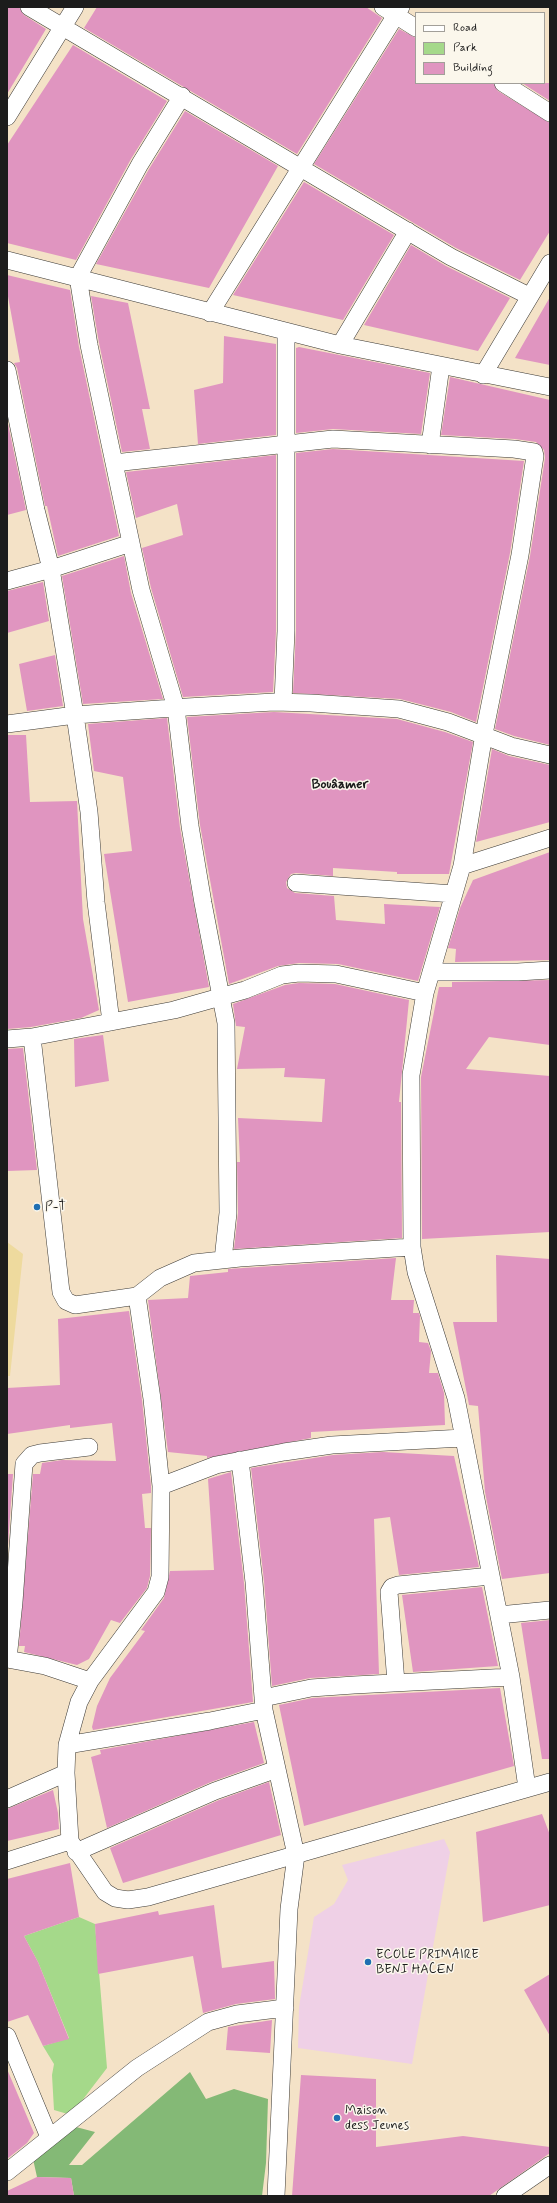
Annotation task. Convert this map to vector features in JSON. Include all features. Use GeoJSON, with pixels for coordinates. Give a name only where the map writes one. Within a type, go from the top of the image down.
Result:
{"type":"FeatureCollection","features":[{"type":"Feature","properties":{"kind":"street"},"geometry":{"type":"LineString","coordinates":[[29,7],[182,96],[451,257],[529,296]]}},
{"type":"Feature","properties":{"kind":"street"},"geometry":{"type":"LineString","coordinates":[[7,117],[75,7]]}},
{"type":"Feature","properties":{"kind":"street"},"geometry":{"type":"LineString","coordinates":[[210,313],[300,167],[393,10],[415,27]]}},
{"type":"Feature","properties":{"kind":"street"},"geometry":{"type":"LineString","coordinates":[[505,84],[550,113]]}},
{"type":"Feature","properties":{"kind":"street"},"geometry":{"type":"LineString","coordinates":[[182,96],[140,164],[78,278],[89,345],[141,590],[176,708],[190,826],[226,1023],[229,1148],[228,1213],[223,1260]]}},
{"type":"Feature","properties":{"kind":"street"},"geometry":{"type":"LineString","coordinates":[[340,345],[408,231]]}},
{"type":"Feature","properties":{"kind":"street"},"geometry":{"type":"LineString","coordinates":[[7,260],[340,345],[483,375],[550,387]]}},
{"type":"Feature","properties":{"kind":"street"},"geometry":{"type":"LineString","coordinates":[[483,375],[550,263]]}},
{"type":"Feature","properties":{"kind":"street"},"geometry":{"type":"LineString","coordinates":[[283,702],[286,631],[286,332]]}},
{"type":"Feature","properties":{"kind":"street"},"geometry":{"type":"LineString","coordinates":[[430,444],[441,366]]}},
{"type":"Feature","properties":{"kind":"street"},"geometry":{"type":"LineString","coordinates":[[7,370],[36,510],[51,569],[76,715],[89,812],[97,910],[111,1022]]}},
{"type":"Feature","properties":{"kind":"street"},"geometry":{"type":"LineString","coordinates":[[114,463],[333,439],[514,449],[532,451],[535,456],[505,636],[484,734],[462,866],[425,993],[411,1075],[412,1247],[416,1272],[456,1398],[511,1677],[527,1788]]}},
{"type":"Feature","properties":{"kind":"street"},"geometry":{"type":"LineString","coordinates":[[7,581],[51,569],[131,543]]}},
{"type":"Feature","properties":{"kind":"street"},"geometry":{"type":"LineString","coordinates":[[7,724],[76,715],[283,702],[399,709],[484,734],[511,746],[550,755]]}},
{"type":"Feature","properties":{"kind":"street"},"geometry":{"type":"LineString","coordinates":[[462,866],[550,838]]}},
{"type":"Feature","properties":{"kind":"street"},"geometry":{"type":"LineString","coordinates":[[296,882],[454,894]]}},
{"type":"Feature","properties":{"kind":"street"},"geometry":{"type":"LineString","coordinates":[[431,972],[518,972],[550,970]]}},
{"type":"Feature","properties":{"kind":"street"},"geometry":{"type":"LineString","coordinates":[[7,1039],[32,1037],[174,1010],[245,990],[282,975],[298,973],[336,974],[425,993]]}},
{"type":"Feature","properties":{"kind":"street"},"geometry":{"type":"LineString","coordinates":[[32,1037],[61,1292],[66,1302],[75,1305],[137,1296],[173,1270],[194,1263],[412,1247]]}},
{"type":"Feature","properties":{"kind":"street"},"geometry":{"type":"LineString","coordinates":[[137,1296],[152,1399],[161,1486],[160,1577],[156,1592],[90,1681],[79,1702],[67,1745],[66,1773],[73,1847],[105,1892],[115,1898],[128,1900],[148,1897],[527,1788],[549,1787]]}},
{"type":"Feature","properties":{"kind":"street"},"geometry":{"type":"LineString","coordinates":[[161,1486],[216,1465],[332,1445],[463,1438]]}},
{"type":"Feature","properties":{"kind":"street"},"geometry":{"type":"LineString","coordinates":[[89,1447],[40,1453],[32,1456],[24,1464],[14,1602],[8,1659],[45,1666],[90,1681]]}},
{"type":"Feature","properties":{"kind":"street"},"geometry":{"type":"LineString","coordinates":[[240,1460],[254,1582],[263,1704],[296,1855],[289,1909],[276,2196]]}},
{"type":"Feature","properties":{"kind":"street"},"geometry":{"type":"LineString","coordinates":[[396,1683],[389,1592],[392,1587],[398,1585],[491,1576]]}},
{"type":"Feature","properties":{"kind":"street"},"geometry":{"type":"LineString","coordinates":[[499,1615],[550,1610]]}},
{"type":"Feature","properties":{"kind":"street"},"geometry":{"type":"LineString","coordinates":[[67,1745],[210,1721],[311,1688],[511,1677]]}},
{"type":"Feature","properties":{"kind":"street"},"geometry":{"type":"LineString","coordinates":[[7,1861],[73,1847],[277,1769]]}},
{"type":"Feature","properties":{"kind":"street"},"geometry":{"type":"LineString","coordinates":[[7,1799],[66,1773]]}},
{"type":"Feature","properties":{"kind":"street"},"geometry":{"type":"LineString","coordinates":[[7,2172],[137,2068],[208,2022],[237,2014],[285,2008]]}},
{"type":"Feature","properties":{"kind":"street"},"geometry":{"type":"LineString","coordinates":[[7,2036],[49,2137]]}},
{"type":"Feature","properties":{"kind":"street"},"geometry":{"type":"LineString","coordinates":[[505,2196],[525,2189],[550,2165]]}},
{"type":"Feature","properties":{"kind":"shaded area","name":"ECOLE PRIMAIRE BENI HACEN"},"geometry":{"type":"Polygon","coordinates":[[[444,1839],[450,1852],[412,2064],[298,2048],[299,2007],[314,1917],[334,1904],[348,1880],[342,1865],[444,1839]]]}},
{"type":"Feature","properties":{"kind":"green space"},"geometry":{"type":"Polygon","coordinates":[[[79,1917],[95,1924],[107,2068],[71,2115],[54,2110],[52,2075],[54,2064],[43,2046],[69,2038],[38,1962],[24,1936],[79,1917]]]}},
{"type":"Feature","properties":{"kind":"green space"},"geometry":{"type":"Polygon","coordinates":[[[190,2072],[206,2099],[234,2089],[268,2099],[266,2163],[262,2196],[74,2196],[71,2178],[37,2177],[33,2159],[76,2127],[95,2132],[69,2165],[82,2165],[190,2072]]]}},
{"type":"Feature","properties":{"kind":"sand"},"geometry":{"type":"Polygon","coordinates":[[[7,1242],[23,1254],[10,1376],[7,1376],[7,1242]]]}},
{"type":"Feature","properties":{"kind":"building"},"geometry":{"type":"Polygon","coordinates":[[[7,7],[19,7],[24,15],[46,29],[7,94],[7,7]]]}},
{"type":"Feature","properties":{"kind":"building"},"geometry":{"type":"Polygon","coordinates":[[[97,7],[366,7],[382,18],[297,154],[84,28],[97,7]]]}},
{"type":"Feature","properties":{"kind":"building"},"geometry":{"type":"Polygon","coordinates":[[[399,29],[415,37],[415,84],[494,84],[498,91],[550,123],[550,231],[520,280],[456,248],[314,164],[399,29]]]}},
{"type":"Feature","properties":{"kind":"building"},"geometry":{"type":"Polygon","coordinates":[[[73,45],[167,101],[131,159],[76,260],[7,243],[7,145],[73,45]]]}},
{"type":"Feature","properties":{"kind":"building"},"geometry":{"type":"Polygon","coordinates":[[[550,83],[550,101],[524,84],[550,83]]]}},
{"type":"Feature","properties":{"kind":"building"},"geometry":{"type":"Polygon","coordinates":[[[185,111],[278,166],[209,288],[96,264],[149,169],[185,111]]]}},
{"type":"Feature","properties":{"kind":"building"},"geometry":{"type":"Polygon","coordinates":[[[304,182],[394,235],[343,320],[233,295],[304,182]]]}},
{"type":"Feature","properties":{"kind":"building"},"geometry":{"type":"Polygon","coordinates":[[[411,245],[446,266],[510,298],[478,351],[364,325],[411,245]]]}},
{"type":"Feature","properties":{"kind":"building"},"geometry":{"type":"Polygon","coordinates":[[[7,275],[70,290],[79,347],[119,536],[58,556],[47,506],[45,506],[17,368],[14,363],[20,362],[7,291],[7,275]]]}},
{"type":"Feature","properties":{"kind":"building"},"geometry":{"type":"Polygon","coordinates":[[[91,296],[128,303],[150,409],[142,409],[150,449],[122,452],[99,343],[91,296]]]}},
{"type":"Feature","properties":{"kind":"building"},"geometry":{"type":"Polygon","coordinates":[[[550,297],[550,365],[515,358],[550,297]]]}},
{"type":"Feature","properties":{"kind":"building"},"geometry":{"type":"Polygon","coordinates":[[[224,336],[276,344],[276,435],[198,444],[194,390],[223,383],[224,336]]]}},
{"type":"Feature","properties":{"kind":"building"},"geometry":{"type":"Polygon","coordinates":[[[299,347],[430,373],[421,434],[333,429],[296,433],[296,348],[299,347]]]}},
{"type":"Feature","properties":{"kind":"building"},"geometry":{"type":"Polygon","coordinates":[[[450,377],[550,400],[550,745],[514,736],[495,729],[530,556],[545,458],[544,450],[536,442],[515,439],[441,435],[450,377]]]}},
{"type":"Feature","properties":{"kind":"building"},"geometry":{"type":"Polygon","coordinates":[[[7,419],[26,510],[7,515],[7,419]]]}},
{"type":"Feature","properties":{"kind":"building"},"geometry":{"type":"Polygon","coordinates":[[[333,449],[524,461],[510,553],[476,722],[451,712],[400,699],[293,693],[296,631],[296,453],[333,449]]]}},
{"type":"Feature","properties":{"kind":"building"},"geometry":{"type":"Polygon","coordinates":[[[276,455],[276,631],[273,692],[183,697],[151,588],[142,548],[183,535],[177,504],[136,518],[126,472],[276,455]]]}},
{"type":"Feature","properties":{"kind":"building"},"geometry":{"type":"Polygon","coordinates":[[[124,556],[131,593],[163,699],[83,704],[62,576],[124,556]]]}},
{"type":"Feature","properties":{"kind":"building"},"geometry":{"type":"Polygon","coordinates":[[[43,582],[49,621],[7,633],[7,591],[43,582]]]}},
{"type":"Feature","properties":{"kind":"building"},"geometry":{"type":"Polygon","coordinates":[[[55,655],[63,706],[27,711],[19,664],[55,655]]]}},
{"type":"Feature","properties":{"kind":"building"},"geometry":{"type":"Polygon","coordinates":[[[274,712],[397,719],[445,732],[473,742],[449,874],[397,874],[397,872],[333,868],[333,876],[296,873],[291,874],[286,882],[287,888],[295,893],[334,896],[336,920],[385,924],[384,904],[440,907],[418,981],[338,964],[299,963],[278,966],[229,984],[200,825],[187,717],[274,712]]]}},
{"type":"Feature","properties":{"kind":"building"},"geometry":{"type":"Polygon","coordinates":[[[167,718],[180,828],[209,987],[128,1002],[104,854],[132,851],[123,777],[94,771],[88,724],[167,718]]]}},
{"type":"Feature","properties":{"kind":"building"},"geometry":{"type":"Polygon","coordinates":[[[7,735],[26,735],[30,802],[77,801],[83,919],[99,1010],[81,1018],[31,1027],[7,1029],[7,735]]]}},
{"type":"Feature","properties":{"kind":"building"},"geometry":{"type":"Polygon","coordinates":[[[492,749],[509,756],[550,765],[550,822],[476,842],[492,749]]]}},
{"type":"Feature","properties":{"kind":"building"},"geometry":{"type":"Polygon","coordinates":[[[550,852],[550,960],[455,962],[456,949],[448,948],[460,908],[473,880],[550,852]]]}},
{"type":"Feature","properties":{"kind":"building"},"geometry":{"type":"Polygon","coordinates":[[[550,980],[550,1045],[489,1037],[466,1069],[550,1076],[550,1232],[422,1239],[421,1077],[439,987],[452,987],[452,982],[550,980]]]}},
{"type":"Feature","properties":{"kind":"building"},"geometry":{"type":"Polygon","coordinates":[[[299,983],[335,984],[409,1000],[399,1102],[401,1102],[402,1238],[234,1249],[238,1213],[237,1162],[240,1162],[238,1118],[322,1122],[325,1079],[284,1077],[285,1068],[237,1069],[245,1027],[236,1026],[233,1004],[285,985],[299,983]]]}},
{"type":"Feature","properties":{"kind":"building"},"geometry":{"type":"Polygon","coordinates":[[[103,1035],[109,1081],[75,1087],[74,1039],[103,1035]]]}},
{"type":"Feature","properties":{"kind":"building"},"geometry":{"type":"Polygon","coordinates":[[[23,1048],[37,1170],[7,1171],[7,1049],[23,1048]]]}},
{"type":"Feature","properties":{"kind":"building"},"geometry":{"type":"Polygon","coordinates":[[[496,1255],[550,1259],[550,1573],[502,1579],[485,1492],[478,1406],[469,1405],[453,1322],[497,1322],[496,1255]]]}},
{"type":"Feature","properties":{"kind":"building"},"geometry":{"type":"Polygon","coordinates":[[[396,1258],[391,1300],[414,1300],[413,1313],[419,1313],[420,1316],[419,1342],[428,1343],[431,1351],[429,1373],[438,1373],[444,1393],[445,1425],[311,1432],[311,1438],[207,1458],[207,1456],[168,1452],[148,1300],[188,1298],[190,1276],[228,1272],[228,1269],[396,1258]]]}},
{"type":"Feature","properties":{"kind":"building"},"geometry":{"type":"Polygon","coordinates":[[[129,1311],[142,1400],[151,1486],[151,1493],[142,1494],[145,1528],[151,1528],[150,1576],[147,1588],[120,1623],[111,1620],[89,1659],[77,1665],[24,1652],[25,1646],[19,1646],[33,1474],[40,1474],[42,1463],[62,1460],[116,1461],[112,1423],[70,1428],[70,1425],[7,1434],[7,1388],[60,1385],[58,1319],[129,1311]]]}},
{"type":"Feature","properties":{"kind":"building"},"geometry":{"type":"Polygon","coordinates":[[[383,1452],[454,1456],[479,1567],[399,1575],[390,1517],[374,1519],[379,1674],[310,1678],[272,1686],[264,1581],[251,1468],[333,1455],[383,1452]]]}},
{"type":"Feature","properties":{"kind":"building"},"geometry":{"type":"Polygon","coordinates":[[[231,1472],[244,1583],[253,1702],[93,1730],[92,1727],[97,1706],[110,1678],[145,1631],[141,1630],[164,1598],[170,1571],[214,1570],[208,1479],[231,1472]]]}},
{"type":"Feature","properties":{"kind":"building"},"geometry":{"type":"Polygon","coordinates":[[[7,1474],[13,1474],[7,1560],[7,1474]]]}},
{"type":"Feature","properties":{"kind":"building"},"geometry":{"type":"Polygon","coordinates":[[[482,1587],[498,1666],[413,1672],[402,1595],[482,1587]]]}},
{"type":"Feature","properties":{"kind":"building"},"geometry":{"type":"Polygon","coordinates":[[[550,1620],[550,1759],[542,1759],[521,1623],[550,1620]]]}},
{"type":"Feature","properties":{"kind":"building"},"geometry":{"type":"Polygon","coordinates":[[[500,1688],[514,1766],[304,1826],[279,1705],[312,1698],[500,1688]]]}},
{"type":"Feature","properties":{"kind":"building"},"geometry":{"type":"Polygon","coordinates":[[[254,1722],[264,1763],[211,1782],[107,1828],[91,1757],[101,1754],[100,1750],[254,1722]]]}},
{"type":"Feature","properties":{"kind":"building"},"geometry":{"type":"Polygon","coordinates":[[[269,1782],[281,1835],[123,1883],[110,1848],[219,1800],[269,1782]]]}},
{"type":"Feature","properties":{"kind":"building"},"geometry":{"type":"Polygon","coordinates":[[[53,1790],[58,1813],[59,1829],[7,1841],[7,1809],[53,1790]]]}},
{"type":"Feature","properties":{"kind":"building"},"geometry":{"type":"Polygon","coordinates":[[[542,1814],[550,1835],[550,1905],[483,1922],[476,1832],[542,1814]]]}},
{"type":"Feature","properties":{"kind":"building"},"geometry":{"type":"Polygon","coordinates":[[[70,1863],[79,1917],[24,1936],[38,1962],[69,2039],[43,2046],[28,2015],[7,2022],[7,1879],[70,1863]]]}},
{"type":"Feature","properties":{"kind":"building"},"geometry":{"type":"Polygon","coordinates":[[[214,1905],[222,1968],[274,1961],[275,1999],[236,2004],[203,2013],[193,1956],[98,1974],[95,1924],[158,1911],[159,1915],[214,1905]]]}},
{"type":"Feature","properties":{"kind":"building"},"geometry":{"type":"Polygon","coordinates":[[[550,1974],[550,2036],[524,1990],[550,1974]]]}},
{"type":"Feature","properties":{"kind":"building"},"geometry":{"type":"Polygon","coordinates":[[[272,2020],[270,2053],[226,2050],[228,2027],[272,2020]]]}},
{"type":"Feature","properties":{"kind":"building"},"geometry":{"type":"Polygon","coordinates":[[[7,2069],[34,2133],[27,2143],[7,2159],[7,2069]]]}},
{"type":"Feature","properties":{"kind":"building"},"geometry":{"type":"Polygon","coordinates":[[[301,2075],[376,2079],[376,2147],[463,2136],[550,2147],[550,2153],[489,2196],[292,2196],[301,2075]]]}},
{"type":"Feature","properties":{"kind":"building"},"geometry":{"type":"Polygon","coordinates":[[[37,2177],[71,2178],[74,2196],[7,2196],[7,2191],[37,2177]]]}},
{"type":"Feature","properties":{"kind":"place","name":"P-T"},"geometry":{"type":"Point","coordinates":[37,1207]}},
{"type":"Feature","properties":{"kind":"place","name":"ECOLE PRIMAIRE BENI HACEN"},"geometry":{"type":"Point","coordinates":[368,1962]}},
{"type":"Feature","properties":{"kind":"place","name":"Maison dess Jeunes"},"geometry":{"type":"Point","coordinates":[337,2118]}},
{"type":"Feature","properties":{"kind":"district","name":"Bouâamer"},"geometry":{"type":"Point","coordinates":[340,785]}}]}
